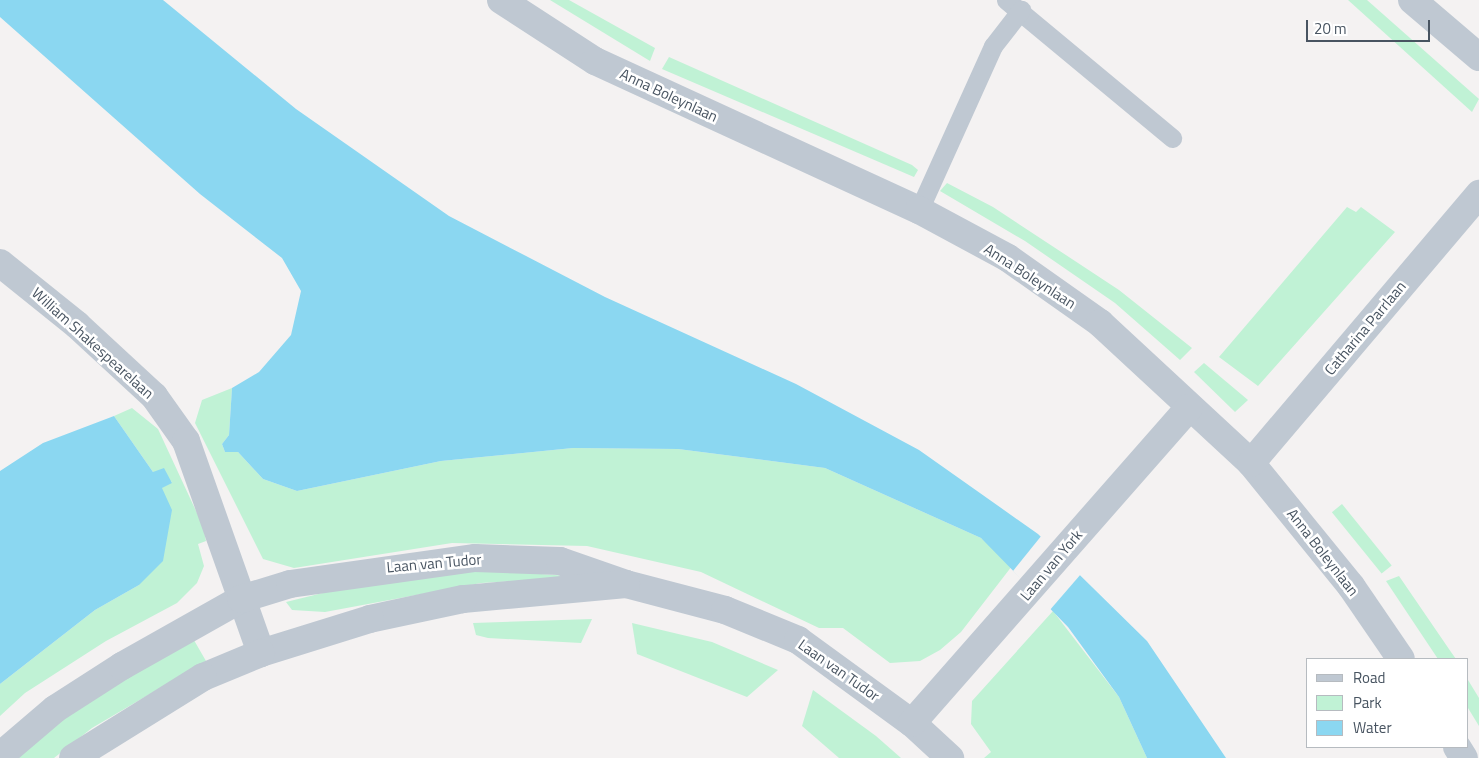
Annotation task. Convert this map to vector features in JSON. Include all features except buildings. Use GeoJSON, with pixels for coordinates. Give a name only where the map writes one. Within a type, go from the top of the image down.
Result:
{"type":"FeatureCollection","features":[{"type":"Feature","properties":{"kind":"street","name":"Anna Boleynlaan"},"geometry":{"type":"LineString","coordinates":[[502,0],[595,61],[919,210],[1008,258],[1100,323],[1189,408],[1251,463],[1351,586],[1400,658]]}},
{"type":"Feature","properties":{"kind":"street"},"geometry":{"type":"LineString","coordinates":[[1412,0],[1479,57]]}},
{"type":"Feature","properties":{"kind":"street","name":"Catharina Parrlaan"},"geometry":{"type":"LineString","coordinates":[[1251,463],[1479,194]]}},
{"type":"Feature","properties":{"kind":"street","name":"William Shakespearelaan"},"geometry":{"type":"LineString","coordinates":[[0,263],[77,325],[154,396],[186,441],[240,599]]}},
{"type":"Feature","properties":{"kind":"street","name":"Laan van York"},"geometry":{"type":"LineString","coordinates":[[912,723],[1189,408]]}},
{"type":"Feature","properties":{"kind":"street","name":"Laan van Tudor"},"geometry":{"type":"LineString","coordinates":[[0,756],[55,709],[240,599],[356,572],[475,558],[560,561],[626,584],[725,610],[798,640],[912,723],[950,758]]}},
{"type":"Feature","properties":{"kind":"street","name":"Laan van Tudor"},"geometry":{"type":"LineString","coordinates":[[73,758],[203,677],[261,653],[370,619],[463,599],[626,584]]}},
{"type":"Feature","properties":{"kind":"street"},"geometry":{"type":"LineString","coordinates":[[240,599],[261,653]]}},
{"type":"Feature","properties":{"kind":"lane"},"geometry":{"type":"LineString","coordinates":[[919,210],[1013,5],[1172,138]]}},
{"type":"Feature","properties":{"kind":"green space"},"geometry":{"type":"Polygon","coordinates":[[[550,0],[569,0],[655,48],[650,61],[550,0]]]}},
{"type":"Feature","properties":{"kind":"green space"},"geometry":{"type":"Polygon","coordinates":[[[1348,0],[1367,0],[1479,99],[1472,112],[1348,0]]]}},
{"type":"Feature","properties":{"kind":"green space"},"geometry":{"type":"Polygon","coordinates":[[[669,57],[912,165],[918,170],[914,177],[662,69],[669,57]]]}},
{"type":"Feature","properties":{"kind":"green space"},"geometry":{"type":"Polygon","coordinates":[[[947,183],[993,207],[1119,290],[1192,348],[1180,360],[1115,303],[1025,241],[940,191],[947,183]]]}},
{"type":"Feature","properties":{"kind":"green space"},"geometry":{"type":"Polygon","coordinates":[[[1347,207],[1356,212],[1361,207],[1395,232],[1258,386],[1219,357],[1347,207]]]}},
{"type":"Feature","properties":{"kind":"green space"},"geometry":{"type":"Polygon","coordinates":[[[1204,363],[1248,400],[1235,412],[1194,372],[1204,363]]]}},
{"type":"Feature","properties":{"kind":"green space"},"geometry":{"type":"Polygon","coordinates":[[[232,388],[229,435],[222,444],[225,452],[238,452],[263,479],[297,491],[441,461],[573,448],[678,449],[825,468],[981,538],[1012,566],[961,632],[940,650],[920,661],[890,663],[843,628],[819,628],[701,572],[587,546],[452,543],[294,568],[263,559],[195,423],[202,400],[232,388]]]}},
{"type":"Feature","properties":{"kind":"green space"},"geometry":{"type":"Polygon","coordinates":[[[132,408],[158,429],[203,526],[206,541],[198,544],[204,566],[197,583],[177,603],[106,641],[25,693],[0,716],[0,684],[95,610],[139,585],[161,488],[172,482],[153,472],[114,416],[132,408]]]}},
{"type":"Feature","properties":{"kind":"green space"},"geometry":{"type":"Polygon","coordinates":[[[1342,504],[1392,565],[1382,574],[1332,512],[1342,504]]]}},
{"type":"Feature","properties":{"kind":"green space"},"geometry":{"type":"Polygon","coordinates":[[[487,570],[581,577],[481,583],[325,612],[292,610],[286,602],[347,587],[487,570]]]}},
{"type":"Feature","properties":{"kind":"green space"},"geometry":{"type":"Polygon","coordinates":[[[1399,576],[1455,658],[1437,658],[1386,581],[1399,576]]]}},
{"type":"Feature","properties":{"kind":"green space"},"geometry":{"type":"Polygon","coordinates":[[[1053,611],[1119,697],[1147,758],[984,758],[991,752],[971,724],[972,701],[1053,611]]]}},
{"type":"Feature","properties":{"kind":"green space"},"geometry":{"type":"Polygon","coordinates":[[[592,619],[581,643],[488,638],[476,635],[473,623],[592,619]]]}},
{"type":"Feature","properties":{"kind":"green space"},"geometry":{"type":"Polygon","coordinates":[[[632,623],[712,642],[778,670],[747,697],[637,654],[632,623]]]}},
{"type":"Feature","properties":{"kind":"green space"},"geometry":{"type":"Polygon","coordinates":[[[191,635],[206,661],[92,728],[54,758],[8,758],[77,700],[191,635]]]}},
{"type":"Feature","properties":{"kind":"green space"},"geometry":{"type":"Polygon","coordinates":[[[1469,682],[1479,698],[1479,726],[1469,710],[1469,682]]]}},
{"type":"Feature","properties":{"kind":"green space"},"geometry":{"type":"Polygon","coordinates":[[[813,690],[876,736],[901,758],[839,758],[802,726],[813,690]]]}},
{"type":"Feature","properties":{"kind":"water"},"geometry":{"type":"Polygon","coordinates":[[[0,0],[163,0],[296,109],[449,216],[605,297],[796,384],[919,450],[1038,534],[1147,641],[1226,758],[1147,758],[1119,697],[1068,627],[981,538],[825,468],[678,449],[573,448],[441,461],[297,491],[263,479],[238,452],[225,452],[222,444],[229,435],[232,388],[259,372],[291,335],[301,291],[282,258],[200,194],[0,17],[0,0]]]}},
{"type":"Feature","properties":{"kind":"water"},"geometry":{"type":"Polygon","coordinates":[[[114,416],[153,472],[164,468],[172,483],[162,488],[172,510],[163,561],[139,585],[95,610],[0,684],[0,471],[43,443],[114,416]]]}},
{"type":"Feature","properties":{"kind":"pier"},"geometry":{"type":"Polygon","coordinates":[[[1042,535],[1081,574],[1049,611],[1013,571],[1042,535]]]}}]}
